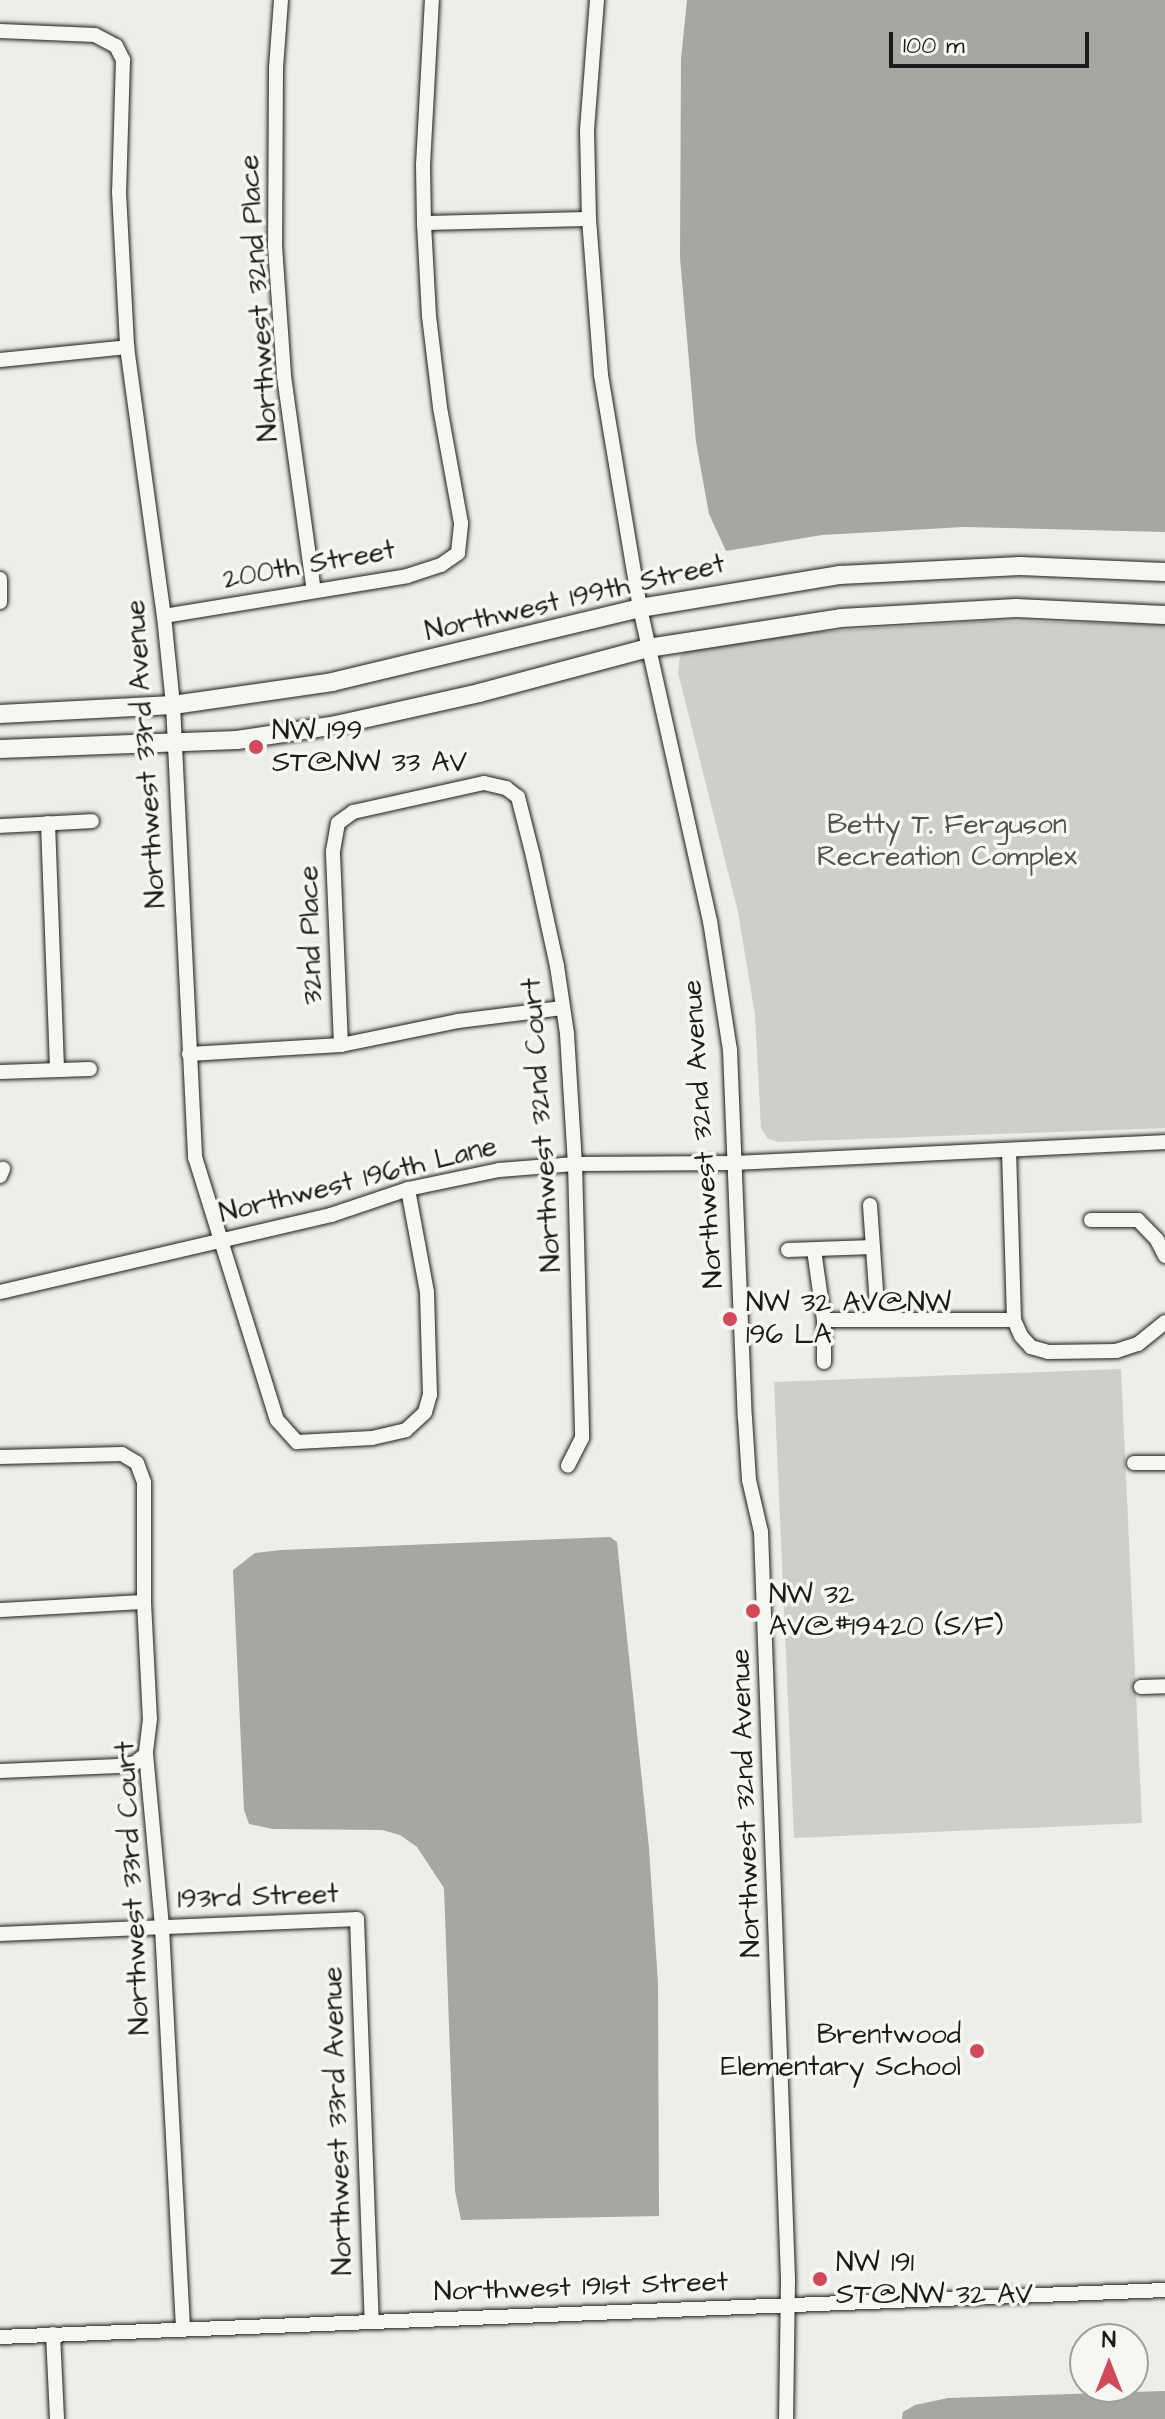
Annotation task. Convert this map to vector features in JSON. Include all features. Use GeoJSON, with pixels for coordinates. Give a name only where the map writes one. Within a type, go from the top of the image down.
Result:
{"type":"FeatureCollection","features":[{"type":"Feature","properties":{"kind":"main road","name":"Northwest 199th Street"},"geometry":{"type":"LineString","coordinates":[[0,714],[173,705],[332,682],[640,608],[840,575],[1020,566],[1165,572]]}},
{"type":"Feature","properties":{"kind":"main road"},"geometry":{"type":"LineString","coordinates":[[0,749],[237,740],[336,725],[479,693],[648,648],[841,618],[1016,608],[1165,615]]}},
{"type":"Feature","properties":{"kind":"street","name":"Northwest 32nd Place"},"geometry":{"type":"LineString","coordinates":[[281,0],[275,99],[275,246],[284,376],[314,591]]}},
{"type":"Feature","properties":{"kind":"street"},"geometry":{"type":"LineString","coordinates":[[432,0],[423,165],[424,223],[589,219]]}},
{"type":"Feature","properties":{"kind":"street","name":"Northwest 32nd Avenue"},"geometry":{"type":"LineString","coordinates":[[597,0],[587,131],[589,219],[601,375],[640,608],[721,983],[730,1050],[748,1465],[761,1532],[788,2264],[785,2305],[786,2419]]}},
{"type":"Feature","properties":{"kind":"street","name":"Northwest 33rd Avenue"},"geometry":{"type":"LineString","coordinates":[[0,31],[95,35],[116,46],[123,60],[119,192],[127,347],[164,616],[173,705],[195,1157],[277,1420],[297,1442],[372,1438],[406,1430],[417,1422],[430,1395],[427,1292],[408,1189]]}},
{"type":"Feature","properties":{"kind":"street","name":"200th Street"},"geometry":{"type":"LineString","coordinates":[[164,616],[407,576],[441,565],[458,553],[461,523],[440,407],[429,316],[424,223]]}},
{"type":"Feature","properties":{"kind":"street"},"geometry":{"type":"LineString","coordinates":[[0,360],[127,347]]}},
{"type":"Feature","properties":{"kind":"street"},"geometry":{"type":"LineString","coordinates":[[0,579],[0,602]]}},
{"type":"Feature","properties":{"kind":"street","name":"Northwest 32nd Court"},"geometry":{"type":"LineString","coordinates":[[338,823],[353,812],[484,783],[506,788],[518,797],[557,966],[575,1164],[582,1438],[568,1466]]}},
{"type":"Feature","properties":{"kind":"street"},"geometry":{"type":"LineString","coordinates":[[0,826],[92,821]]}},
{"type":"Feature","properties":{"kind":"street"},"geometry":{"type":"LineString","coordinates":[[48,823],[57,1070]]}},
{"type":"Feature","properties":{"kind":"street","name":"32nd Place"},"geometry":{"type":"LineString","coordinates":[[338,823],[333,851],[341,1045]]}},
{"type":"Feature","properties":{"kind":"street"},"geometry":{"type":"LineString","coordinates":[[189,1054],[341,1045],[458,1021],[562,1008]]}},
{"type":"Feature","properties":{"kind":"street"},"geometry":{"type":"LineString","coordinates":[[0,1072],[90,1069]]}},
{"type":"Feature","properties":{"kind":"street","name":"Northwest 196th Lane"},"geometry":{"type":"LineString","coordinates":[[0,1292],[331,1215],[408,1189],[499,1170],[575,1164],[736,1163],[1165,1142]]}},
{"type":"Feature","properties":{"kind":"street"},"geometry":{"type":"LineString","coordinates":[[1009,1150],[1014,1320],[1021,1336],[1031,1347],[1048,1352],[1116,1351],[1138,1344],[1165,1322]]}},
{"type":"Feature","properties":{"kind":"street"},"geometry":{"type":"LineString","coordinates":[[870,1205],[878,1318]]}},
{"type":"Feature","properties":{"kind":"street"},"geometry":{"type":"LineString","coordinates":[[1091,1220],[1138,1220],[1161,1237],[1165,1256]]}},
{"type":"Feature","properties":{"kind":"street"},"geometry":{"type":"LineString","coordinates":[[788,1250],[873,1247]]}},
{"type":"Feature","properties":{"kind":"street"},"geometry":{"type":"LineString","coordinates":[[814,1250],[824,1320],[824,1362]]}},
{"type":"Feature","properties":{"kind":"street"},"geometry":{"type":"LineString","coordinates":[[824,1320],[1014,1320]]}},
{"type":"Feature","properties":{"kind":"street","name":"Northwest 33rd Court"},"geometry":{"type":"LineString","coordinates":[[0,1457],[122,1454],[137,1463],[144,1482],[144,1602],[150,1719],[146,1754],[162,1927],[183,2329]]}},
{"type":"Feature","properties":{"kind":"street"},"geometry":{"type":"LineString","coordinates":[[1134,1463],[1165,1463]]}},
{"type":"Feature","properties":{"kind":"street"},"geometry":{"type":"LineString","coordinates":[[0,1610],[144,1602]]}},
{"type":"Feature","properties":{"kind":"street"},"geometry":{"type":"LineString","coordinates":[[1141,1687],[1165,1686]]}},
{"type":"Feature","properties":{"kind":"street"},"geometry":{"type":"LineString","coordinates":[[0,1771],[118,1766],[135,1763],[146,1754]]}},
{"type":"Feature","properties":{"kind":"street","name":"Northwest 33rd Avenue"},"geometry":{"type":"LineString","coordinates":[[357,1919],[372,2321]]}},
{"type":"Feature","properties":{"kind":"street","name":"193rd Street"},"geometry":{"type":"LineString","coordinates":[[0,1934],[357,1919]]}},
{"type":"Feature","properties":{"kind":"street","name":"Northwest 191st Street"},"geometry":{"type":"LineString","coordinates":[[0,2337],[1165,2290]]}},
{"type":"Feature","properties":{"kind":"street"},"geometry":{"type":"LineString","coordinates":[[53,2334],[57,2419]]}},
{"type":"Feature","properties":{"kind":"green space","name":"Betty T. Ferguson Recreation Complex"},"geometry":{"type":"Polygon","coordinates":[[[986,621],[1165,624],[1165,1128],[778,1142],[767,1138],[761,1128],[755,1015],[738,912],[678,673],[680,656],[688,650],[803,633],[986,621]]]}},
{"type":"Feature","properties":{"kind":"green space"},"geometry":{"type":"Polygon","coordinates":[[[1121,1369],[1142,1823],[794,1838],[774,1382],[1121,1369]]]}},
{"type":"Feature","properties":{"kind":"shaded area"},"geometry":{"type":"Polygon","coordinates":[[[687,0],[1165,0],[1165,532],[963,527],[822,535],[726,551],[709,514],[696,442],[680,258],[681,59],[687,0]]]}},
{"type":"Feature","properties":{"kind":"shaded area"},"geometry":{"type":"Polygon","coordinates":[[[610,1537],[617,1542],[649,1848],[658,1983],[659,2216],[461,2220],[455,2191],[444,1888],[417,1847],[400,1835],[382,1830],[273,1829],[249,1824],[244,1810],[233,1570],[255,1553],[281,1550],[610,1537]]]}},
{"type":"Feature","properties":{"kind":"shaded area"},"geometry":{"type":"Polygon","coordinates":[[[1165,2391],[1165,2419],[902,2419],[903,2412],[915,2405],[948,2398],[1069,2394],[1069,2403],[1149,2403],[1149,2392],[1165,2391]]]}},
{"type":"Feature","properties":{"kind":"place","name":"NW 199 ST@NW 33 AV"},"geometry":{"type":"Point","coordinates":[256,747]}},
{"type":"Feature","properties":{"kind":"place","name":"NW 32 AV@NW 196 LA"},"geometry":{"type":"Point","coordinates":[730,1319]}},
{"type":"Feature","properties":{"kind":"place","name":"NW 32 AV@#19420 (S/F)"},"geometry":{"type":"Point","coordinates":[753,1611]}},
{"type":"Feature","properties":{"kind":"place","name":"Brentwood Elementary School"},"geometry":{"type":"Point","coordinates":[977,2051]}},
{"type":"Feature","properties":{"kind":"place","name":"NW 191 ST@NW 32 AV"},"geometry":{"type":"Point","coordinates":[820,2279]}}]}
